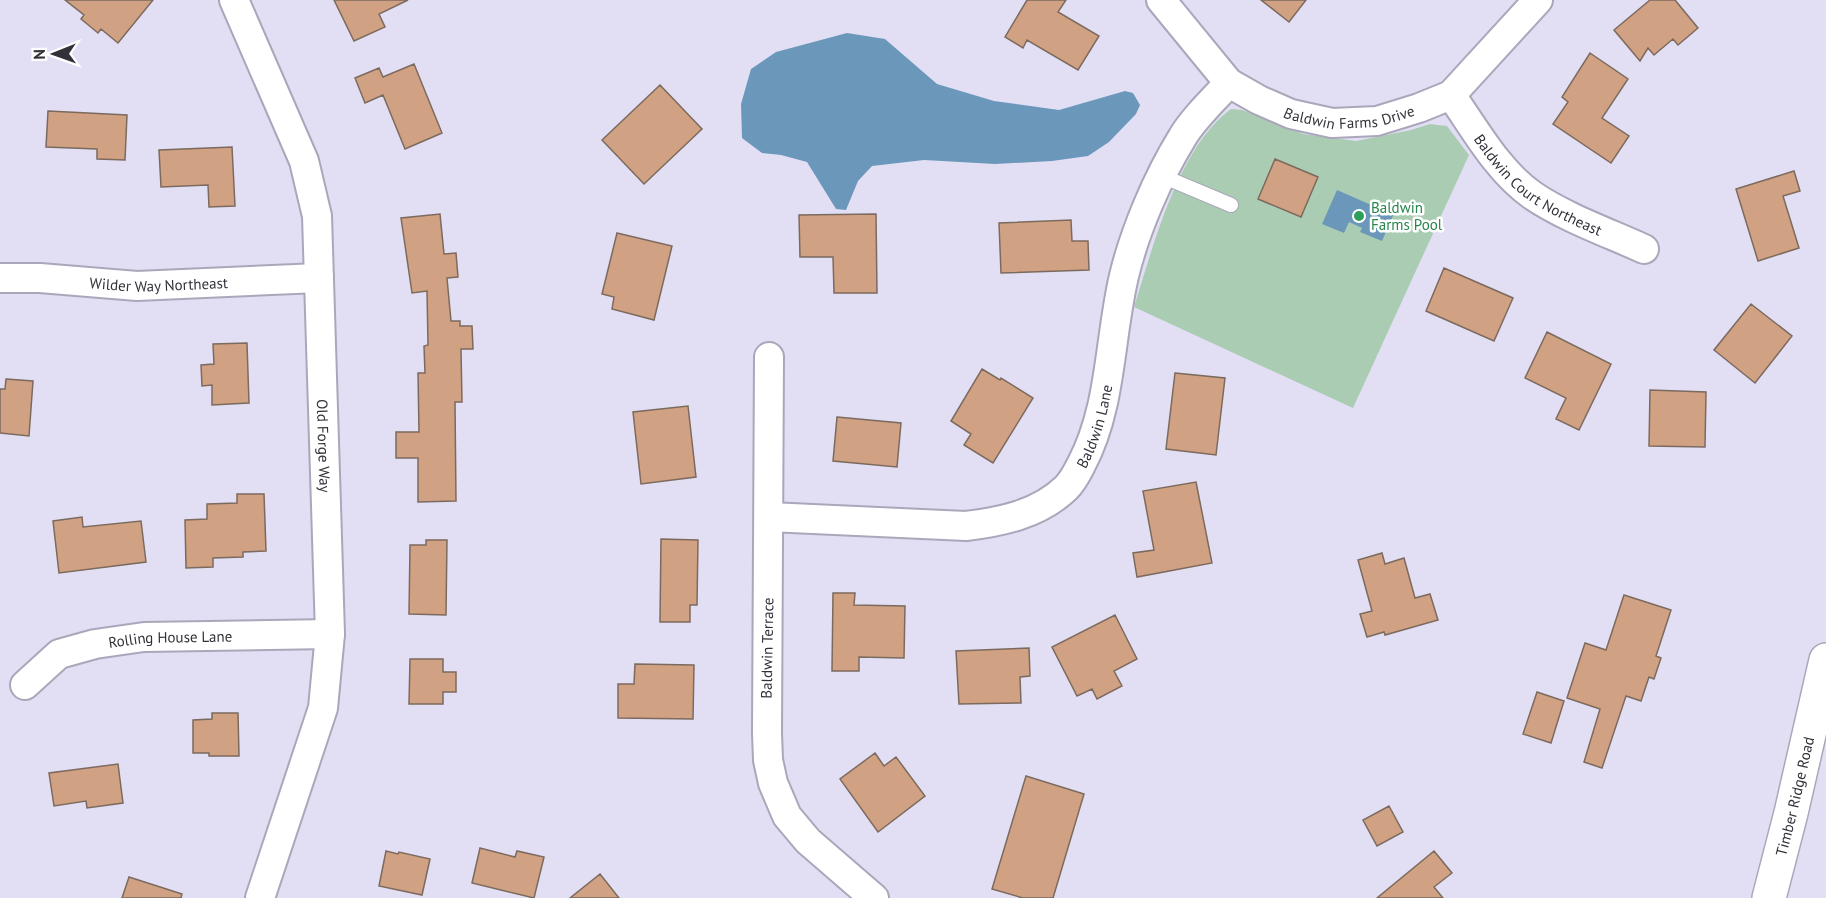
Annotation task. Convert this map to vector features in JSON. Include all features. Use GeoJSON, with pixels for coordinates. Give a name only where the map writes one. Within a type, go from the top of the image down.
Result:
{"type":"FeatureCollection","features":[{"type":"Feature","properties":{"kind":"street","name":"Old Forge Way"},"geometry":{"type":"LineString","coordinates":[[234,0],[304,161],[317,216],[330,634],[323,708],[260,898]]}},
{"type":"Feature","properties":{"kind":"street","name":"Baldwin Farms Drive"},"geometry":{"type":"LineString","coordinates":[[1161,0],[1229,83],[1291,114],[1332,123],[1377,121],[1419,108],[1450,95],[1538,0]]}},
{"type":"Feature","properties":{"kind":"street","name":"Baldwin Lane"},"geometry":{"type":"LineString","coordinates":[[769,517],[966,526],[995,523],[1025,513],[1045,503],[1066,487],[1077,473],[1096,430],[1105,391],[1124,275],[1147,207],[1182,136],[1229,83]]}},
{"type":"Feature","properties":{"kind":"street","name":"Baldwin Court Northeast"},"geometry":{"type":"LineString","coordinates":[[1450,95],[1493,155],[1531,194],[1554,208],[1644,249]]}},
{"type":"Feature","properties":{"kind":"street","name":"Wilder Way Northeast"},"geometry":{"type":"LineString","coordinates":[[0,278],[137,285],[319,278]]}},
{"type":"Feature","properties":{"kind":"street","name":"Baldwin Terrace"},"geometry":{"type":"LineString","coordinates":[[768,357],[769,517],[766,733],[768,760],[773,783],[787,816],[808,842],[874,898]]}},
{"type":"Feature","properties":{"kind":"street","name":"Rolling House Lane"},"geometry":{"type":"LineString","coordinates":[[25,685],[59,654],[95,644],[144,637],[330,634]]}},
{"type":"Feature","properties":{"kind":"street","name":"Timber Ridge Road"},"geometry":{"type":"LineString","coordinates":[[1769,898],[1826,660]]}},
{"type":"Feature","properties":{"kind":"lane"},"geometry":{"type":"LineString","coordinates":[[1162,176],[1231,205]]}},
{"type":"Feature","properties":{"kind":"green space"},"geometry":{"type":"Polygon","coordinates":[[[1231,109],[1242,110],[1303,134],[1356,141],[1430,124],[1447,126],[1469,155],[1353,408],[1134,307],[1159,228],[1182,173],[1212,126],[1231,109]]]}},
{"type":"Feature","properties":{"kind":"water"},"geometry":{"type":"Polygon","coordinates":[[[847,33],[885,39],[937,84],[994,101],[1059,110],[1125,91],[1133,93],[1140,105],[1136,114],[1109,142],[1088,156],[1052,161],[995,164],[924,160],[872,166],[858,181],[846,210],[836,209],[807,162],[762,153],[742,138],[741,104],[751,69],[776,52],[847,33]]]}},
{"type":"Feature","properties":{"kind":"water","name":"Baldwin Farms Pool"},"geometry":{"type":"Polygon","coordinates":[[[1337,190],[1369,204],[1371,200],[1395,211],[1382,241],[1360,232],[1362,228],[1349,222],[1344,233],[1322,224],[1337,190]]]}},
{"type":"Feature","properties":{"kind":"building"},"geometry":{"type":"Polygon","coordinates":[[[65,0],[153,0],[118,43],[101,29],[98,33],[81,19],[84,15],[65,0]]]}},
{"type":"Feature","properties":{"kind":"building"},"geometry":{"type":"Polygon","coordinates":[[[334,0],[408,0],[379,14],[385,27],[354,41],[334,0]]]}},
{"type":"Feature","properties":{"kind":"building"},"geometry":{"type":"Polygon","coordinates":[[[1027,0],[1066,0],[1058,12],[1099,36],[1078,70],[1027,40],[1023,48],[1005,37],[1027,0]]]}},
{"type":"Feature","properties":{"kind":"building"},"geometry":{"type":"Polygon","coordinates":[[[1261,0],[1306,0],[1289,22],[1261,0]]]}},
{"type":"Feature","properties":{"kind":"building"},"geometry":{"type":"Polygon","coordinates":[[[1650,0],[1675,0],[1698,28],[1678,45],[1673,39],[1654,55],[1648,48],[1640,61],[1614,30],[1650,0]]]}},
{"type":"Feature","properties":{"kind":"building"},"geometry":{"type":"Polygon","coordinates":[[[1590,53],[1628,79],[1602,118],[1629,136],[1611,163],[1553,124],[1568,102],[1562,97],[1590,53]]]}},
{"type":"Feature","properties":{"kind":"building"},"geometry":{"type":"Polygon","coordinates":[[[414,64],[442,133],[405,149],[383,95],[365,103],[355,78],[379,68],[383,77],[414,64]]]}},
{"type":"Feature","properties":{"kind":"building"},"geometry":{"type":"Polygon","coordinates":[[[660,85],[702,129],[644,184],[602,140],[660,85]]]}},
{"type":"Feature","properties":{"kind":"building"},"geometry":{"type":"Polygon","coordinates":[[[48,111],[127,115],[125,160],[97,159],[97,149],[46,147],[48,111]]]}},
{"type":"Feature","properties":{"kind":"building"},"geometry":{"type":"Polygon","coordinates":[[[232,147],[235,206],[209,207],[208,185],[161,187],[159,150],[232,147]]]}},
{"type":"Feature","properties":{"kind":"building"},"geometry":{"type":"Polygon","coordinates":[[[1275,159],[1318,177],[1301,217],[1258,199],[1275,159]]]}},
{"type":"Feature","properties":{"kind":"building"},"geometry":{"type":"Polygon","coordinates":[[[1794,171],[1800,191],[1783,196],[1799,248],[1758,261],[1736,189],[1794,171]]]}},
{"type":"Feature","properties":{"kind":"building"},"geometry":{"type":"Polygon","coordinates":[[[440,214],[444,254],[456,253],[458,277],[447,278],[451,321],[460,321],[460,326],[472,326],[473,349],[461,349],[462,402],[455,402],[456,501],[418,502],[418,458],[396,458],[396,432],[419,432],[418,373],[425,373],[424,346],[428,345],[427,291],[412,293],[401,218],[440,214]]]}},
{"type":"Feature","properties":{"kind":"building"},"geometry":{"type":"Polygon","coordinates":[[[876,214],[877,293],[834,293],[833,257],[800,257],[799,215],[876,214]]]}},
{"type":"Feature","properties":{"kind":"building"},"geometry":{"type":"Polygon","coordinates":[[[1071,220],[1072,241],[1088,241],[1089,270],[1001,273],[999,223],[1071,220]]]}},
{"type":"Feature","properties":{"kind":"building"},"geometry":{"type":"Polygon","coordinates":[[[617,233],[672,246],[654,320],[612,309],[614,297],[602,294],[617,233]]]}},
{"type":"Feature","properties":{"kind":"building"},"geometry":{"type":"Polygon","coordinates":[[[1444,268],[1513,298],[1494,341],[1426,311],[1444,268]]]}},
{"type":"Feature","properties":{"kind":"building"},"geometry":{"type":"Polygon","coordinates":[[[1751,304],[1792,336],[1755,383],[1714,350],[1751,304]]]}},
{"type":"Feature","properties":{"kind":"building"},"geometry":{"type":"Polygon","coordinates":[[[1547,332],[1611,364],[1579,430],[1556,419],[1566,398],[1525,378],[1547,332]]]}},
{"type":"Feature","properties":{"kind":"building"},"geometry":{"type":"Polygon","coordinates":[[[247,343],[249,403],[212,405],[212,385],[202,386],[201,365],[214,364],[213,344],[247,343]]]}},
{"type":"Feature","properties":{"kind":"building"},"geometry":{"type":"Polygon","coordinates":[[[982,369],[1033,398],[993,463],[964,445],[971,434],[951,421],[982,369]]]}},
{"type":"Feature","properties":{"kind":"building"},"geometry":{"type":"Polygon","coordinates":[[[1175,373],[1225,378],[1216,455],[1166,449],[1175,373]]]}},
{"type":"Feature","properties":{"kind":"building"},"geometry":{"type":"Polygon","coordinates":[[[6,379],[33,381],[29,436],[0,433],[0,389],[5,389],[6,379]]]}},
{"type":"Feature","properties":{"kind":"building"},"geometry":{"type":"Polygon","coordinates":[[[1650,390],[1706,392],[1705,447],[1649,446],[1650,390]]]}},
{"type":"Feature","properties":{"kind":"building"},"geometry":{"type":"Polygon","coordinates":[[[688,406],[696,477],[641,484],[633,412],[688,406]]]}},
{"type":"Feature","properties":{"kind":"building"},"geometry":{"type":"Polygon","coordinates":[[[837,417],[901,423],[897,467],[833,461],[837,417]]]}},
{"type":"Feature","properties":{"kind":"building"},"geometry":{"type":"Polygon","coordinates":[[[1196,482],[1212,563],[1137,577],[1133,553],[1154,550],[1143,491],[1196,482]]]}},
{"type":"Feature","properties":{"kind":"building"},"geometry":{"type":"Polygon","coordinates":[[[237,494],[264,494],[266,551],[243,552],[243,557],[213,558],[213,567],[186,568],[185,520],[207,519],[207,504],[237,503],[237,494]]]}},
{"type":"Feature","properties":{"kind":"building"},"geometry":{"type":"Polygon","coordinates":[[[82,517],[83,527],[141,521],[146,562],[59,573],[53,521],[82,517]]]}},
{"type":"Feature","properties":{"kind":"building"},"geometry":{"type":"Polygon","coordinates":[[[661,539],[698,540],[697,605],[690,605],[690,622],[660,622],[661,539]]]}},
{"type":"Feature","properties":{"kind":"building"},"geometry":{"type":"Polygon","coordinates":[[[426,540],[447,540],[446,615],[409,614],[410,545],[426,545],[426,540]]]}},
{"type":"Feature","properties":{"kind":"building"},"geometry":{"type":"Polygon","coordinates":[[[1382,553],[1385,564],[1404,558],[1415,598],[1430,594],[1438,620],[1385,635],[1384,632],[1367,637],[1360,614],[1372,611],[1358,560],[1382,553]]]}},
{"type":"Feature","properties":{"kind":"building"},"geometry":{"type":"Polygon","coordinates":[[[833,593],[855,593],[854,605],[905,606],[904,658],[859,657],[859,671],[832,671],[833,593]]]}},
{"type":"Feature","properties":{"kind":"building"},"geometry":{"type":"Polygon","coordinates":[[[1624,595],[1671,610],[1656,656],[1661,658],[1654,679],[1649,677],[1641,701],[1626,696],[1602,768],[1584,762],[1600,709],[1567,698],[1585,643],[1606,650],[1624,595]]]}},
{"type":"Feature","properties":{"kind":"building"},"geometry":{"type":"Polygon","coordinates":[[[1115,615],[1137,659],[1114,671],[1122,686],[1097,699],[1092,689],[1077,696],[1052,647],[1115,615]]]}},
{"type":"Feature","properties":{"kind":"building"},"geometry":{"type":"Polygon","coordinates":[[[1029,648],[1030,676],[1020,677],[1021,703],[959,704],[956,651],[1029,648]]]}},
{"type":"Feature","properties":{"kind":"building"},"geometry":{"type":"Polygon","coordinates":[[[410,659],[443,659],[443,672],[456,672],[456,692],[443,692],[443,704],[409,704],[410,659]]]}},
{"type":"Feature","properties":{"kind":"building"},"geometry":{"type":"Polygon","coordinates":[[[635,664],[694,665],[693,719],[618,718],[618,684],[634,684],[635,664]]]}},
{"type":"Feature","properties":{"kind":"building"},"geometry":{"type":"Polygon","coordinates":[[[1537,692],[1564,701],[1551,743],[1523,734],[1537,692]]]}},
{"type":"Feature","properties":{"kind":"building"},"geometry":{"type":"Polygon","coordinates":[[[212,713],[238,713],[239,756],[209,756],[209,753],[193,753],[193,720],[212,719],[212,713]]]}},
{"type":"Feature","properties":{"kind":"building"},"geometry":{"type":"Polygon","coordinates":[[[875,753],[884,766],[896,757],[925,796],[878,832],[840,779],[875,753]]]}},
{"type":"Feature","properties":{"kind":"building"},"geometry":{"type":"Polygon","coordinates":[[[118,764],[123,803],[87,808],[86,801],[54,806],[49,773],[118,764]]]}},
{"type":"Feature","properties":{"kind":"building"},"geometry":{"type":"Polygon","coordinates":[[[1026,776],[1084,794],[1053,898],[1023,898],[992,889],[1026,776]]]}},
{"type":"Feature","properties":{"kind":"building"},"geometry":{"type":"Polygon","coordinates":[[[1389,806],[1403,832],[1377,846],[1363,820],[1389,806]]]}},
{"type":"Feature","properties":{"kind":"building"},"geometry":{"type":"Polygon","coordinates":[[[480,848],[515,857],[517,851],[544,857],[534,898],[472,883],[480,848]]]}},
{"type":"Feature","properties":{"kind":"building"},"geometry":{"type":"Polygon","coordinates":[[[386,851],[430,859],[422,895],[379,886],[386,851]]]}},
{"type":"Feature","properties":{"kind":"building"},"geometry":{"type":"Polygon","coordinates":[[[1434,851],[1452,873],[1434,887],[1443,898],[1377,898],[1434,851]]]}},
{"type":"Feature","properties":{"kind":"building"},"geometry":{"type":"Polygon","coordinates":[[[600,874],[619,898],[570,898],[600,874]]]}},
{"type":"Feature","properties":{"kind":"building"},"geometry":{"type":"Polygon","coordinates":[[[129,877],[182,894],[181,898],[122,898],[129,877]]]}},
{"type":"Feature","properties":{"kind":"place","name":"Baldwin Farms Pool"},"geometry":{"type":"Point","coordinates":[1359,216]}}]}
